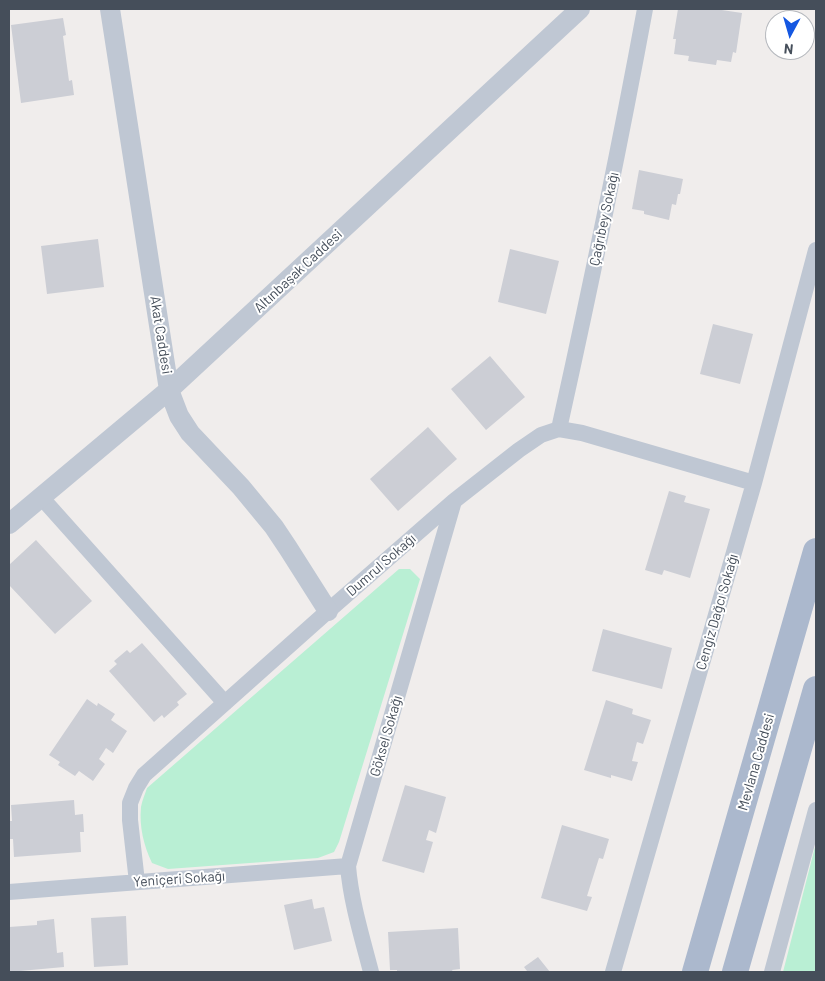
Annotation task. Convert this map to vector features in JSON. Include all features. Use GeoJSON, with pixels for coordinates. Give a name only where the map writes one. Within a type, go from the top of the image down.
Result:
{"type":"FeatureCollection","features":[{"type":"Feature","properties":{"kind":"main road","name":"Mevlana Caddesi"},"geometry":{"type":"LineString","coordinates":[[696,972],[816,551]]}},
{"type":"Feature","properties":{"kind":"main road"},"geometry":{"type":"LineString","coordinates":[[735,972],[816,689]]}},
{"type":"Feature","properties":{"kind":"street","name":"Akat Caddesi"},"geometry":{"type":"LineString","coordinates":[[110,9],[169,390],[179,416],[190,433],[241,487],[274,527],[328,611]]}},
{"type":"Feature","properties":{"kind":"street","name":"Altınbaşak Caddesi"},"geometry":{"type":"LineString","coordinates":[[9,524],[169,390],[580,9]]}},
{"type":"Feature","properties":{"kind":"street","name":"Çağrıbey Sokağı"},"geometry":{"type":"LineString","coordinates":[[559,429],[592,279],[644,9]]}},
{"type":"Feature","properties":{"kind":"street","name":"Cengiz Dağcı Sokağı"},"geometry":{"type":"LineString","coordinates":[[613,972],[754,483],[816,250]]}},
{"type":"Feature","properties":{"kind":"street"},"geometry":{"type":"LineString","coordinates":[[559,429],[582,433],[754,483]]}},
{"type":"Feature","properties":{"kind":"street","name":"Dumrul Sokağı"},"geometry":{"type":"LineString","coordinates":[[136,882],[130,803],[144,775],[454,501],[519,450],[541,435],[559,429]]}},
{"type":"Feature","properties":{"kind":"street"},"geometry":{"type":"LineString","coordinates":[[41,497],[225,704]]}},
{"type":"Feature","properties":{"kind":"street","name":"Göksel Sokağı"},"geometry":{"type":"LineString","coordinates":[[371,972],[356,912],[348,866],[454,501]]}},
{"type":"Feature","properties":{"kind":"street"},"geometry":{"type":"LineString","coordinates":[[772,972],[816,810]]}},
{"type":"Feature","properties":{"kind":"street","name":"Yeniçeri Sokağı"},"geometry":{"type":"LineString","coordinates":[[9,892],[348,866]]}},
{"type":"Feature","properties":{"kind":"green space"},"geometry":{"type":"Polygon","coordinates":[[[399,569],[410,569],[420,579],[339,842],[334,852],[318,858],[168,869],[152,863],[141,829],[141,807],[147,788],[399,569]]]}},
{"type":"Feature","properties":{"kind":"green space"},"geometry":{"type":"Polygon","coordinates":[[[816,843],[816,972],[783,972],[816,843]]]}},
{"type":"Feature","properties":{"kind":"building"},"geometry":{"type":"Polygon","coordinates":[[[678,9],[715,9],[742,13],[736,53],[733,52],[731,62],[717,60],[716,65],[688,61],[689,56],[674,54],[676,39],[673,39],[678,9]]]}},
{"type":"Feature","properties":{"kind":"building"},"geometry":{"type":"Polygon","coordinates":[[[63,18],[66,35],[63,36],[69,81],[72,80],[74,95],[21,103],[11,25],[63,18]]]}},
{"type":"Feature","properties":{"kind":"building"},"geometry":{"type":"Polygon","coordinates":[[[639,170],[683,179],[676,205],[672,204],[669,220],[644,214],[644,211],[632,209],[639,170]]]}},
{"type":"Feature","properties":{"kind":"building"},"geometry":{"type":"Polygon","coordinates":[[[98,239],[104,287],[47,294],[41,246],[98,239]]]}},
{"type":"Feature","properties":{"kind":"building"},"geometry":{"type":"Polygon","coordinates":[[[510,249],[559,261],[546,314],[498,302],[510,249]]]}},
{"type":"Feature","properties":{"kind":"building"},"geometry":{"type":"Polygon","coordinates":[[[713,324],[753,334],[740,384],[700,374],[713,324]]]}},
{"type":"Feature","properties":{"kind":"building"},"geometry":{"type":"Polygon","coordinates":[[[490,356],[525,397],[486,430],[451,389],[490,356]]]}},
{"type":"Feature","properties":{"kind":"building"},"geometry":{"type":"Polygon","coordinates":[[[428,427],[457,459],[398,511],[370,479],[428,427]]]}},
{"type":"Feature","properties":{"kind":"building"},"geometry":{"type":"Polygon","coordinates":[[[669,491],[686,496],[684,502],[710,509],[690,578],[664,570],[662,575],[645,570],[669,491]]]}},
{"type":"Feature","properties":{"kind":"building"},"geometry":{"type":"Polygon","coordinates":[[[36,540],[92,601],[55,634],[9,585],[9,565],[36,540]]]}},
{"type":"Feature","properties":{"kind":"building"},"geometry":{"type":"Polygon","coordinates":[[[603,629],[672,648],[662,689],[592,671],[603,629]]]}},
{"type":"Feature","properties":{"kind":"building"},"geometry":{"type":"Polygon","coordinates":[[[142,643],[187,694],[177,702],[179,705],[164,718],[162,715],[154,722],[109,671],[117,664],[114,661],[127,650],[130,653],[142,643]]]}},
{"type":"Feature","properties":{"kind":"building"},"geometry":{"type":"Polygon","coordinates":[[[87,699],[97,706],[98,703],[115,714],[111,720],[127,731],[113,753],[106,748],[99,759],[105,764],[93,781],[79,771],[75,776],[58,765],[60,762],[49,755],[87,699]]]}},
{"type":"Feature","properties":{"kind":"building"},"geometry":{"type":"Polygon","coordinates":[[[606,700],[633,709],[632,714],[651,720],[643,744],[637,742],[632,761],[638,762],[632,781],[611,775],[611,778],[584,770],[606,700]]]}},
{"type":"Feature","properties":{"kind":"building"},"geometry":{"type":"Polygon","coordinates":[[[405,785],[446,797],[436,833],[429,830],[426,840],[433,842],[424,873],[382,861],[405,785]]]}},
{"type":"Feature","properties":{"kind":"building"},"geometry":{"type":"Polygon","coordinates":[[[74,800],[75,815],[83,814],[84,832],[80,832],[81,852],[14,857],[13,839],[9,839],[9,821],[12,821],[11,805],[74,800]]]}},
{"type":"Feature","properties":{"kind":"building"},"geometry":{"type":"Polygon","coordinates":[[[562,825],[609,839],[603,859],[599,858],[587,896],[592,897],[587,911],[541,898],[562,825]]]}},
{"type":"Feature","properties":{"kind":"building"},"geometry":{"type":"Polygon","coordinates":[[[312,899],[314,909],[324,907],[332,941],[294,950],[284,905],[312,899]]]}},
{"type":"Feature","properties":{"kind":"building"},"geometry":{"type":"Polygon","coordinates":[[[126,916],[128,965],[94,967],[91,918],[126,916]]]}},
{"type":"Feature","properties":{"kind":"building"},"geometry":{"type":"Polygon","coordinates":[[[54,919],[57,953],[63,952],[64,967],[9,972],[9,927],[37,925],[37,921],[54,919]]]}},
{"type":"Feature","properties":{"kind":"building"},"geometry":{"type":"Polygon","coordinates":[[[458,928],[460,969],[452,970],[453,972],[397,972],[397,970],[390,970],[388,932],[458,928]]]}},
{"type":"Feature","properties":{"kind":"building"},"geometry":{"type":"Polygon","coordinates":[[[538,957],[550,972],[525,972],[527,971],[524,967],[538,957]]]}}]}
